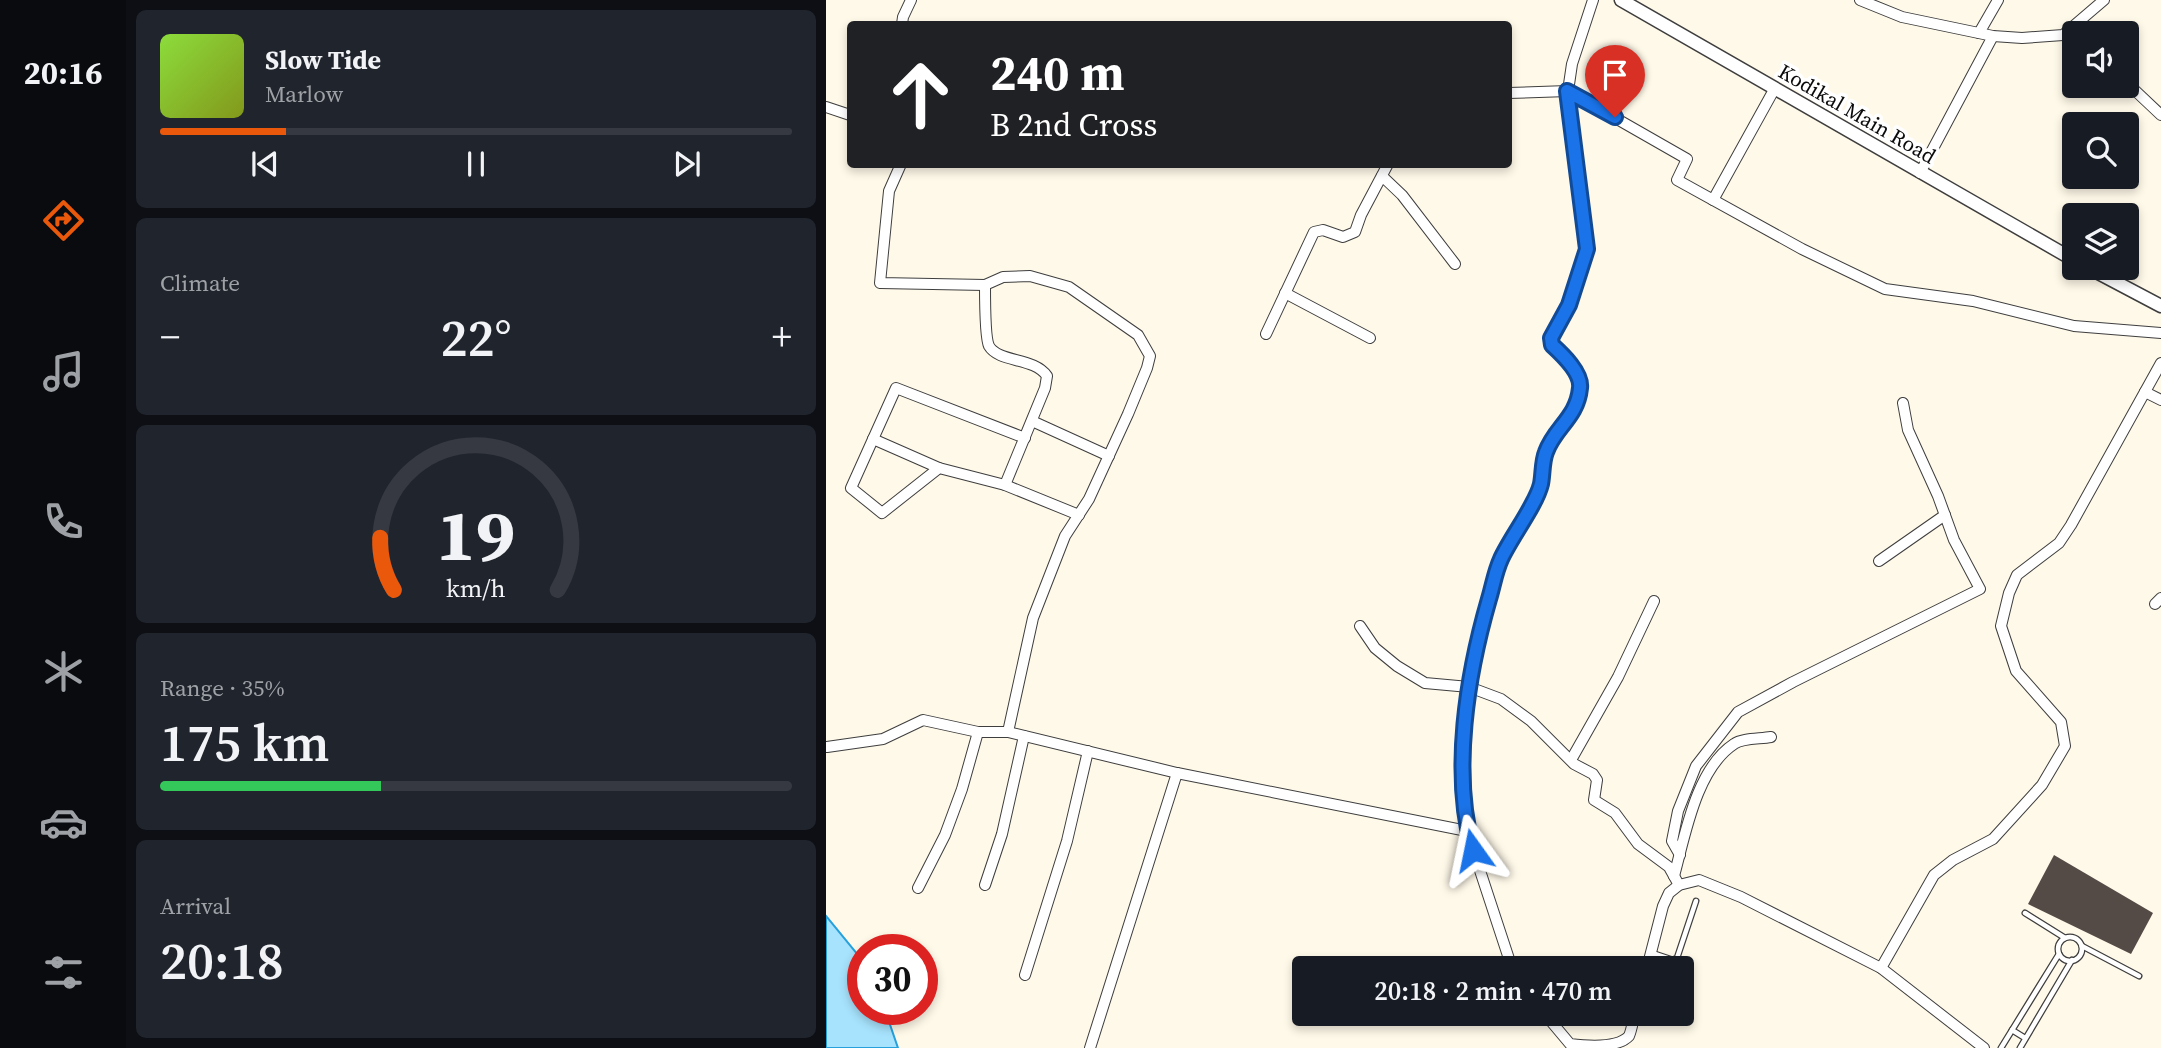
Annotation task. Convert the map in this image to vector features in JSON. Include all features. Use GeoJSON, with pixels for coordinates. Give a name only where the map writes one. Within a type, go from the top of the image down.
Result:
{"type":"FeatureCollection","features":[{"type":"Feature","properties":{"kind":"street"},"geometry":{"type":"LineString","coordinates":[[902,21],[911,0]]}},
{"type":"Feature","properties":{"kind":"street"},"geometry":{"type":"LineString","coordinates":[[1508,956],[1467,831],[1463,796],[1469,687],[1480,631],[1501,559],[1541,485],[1546,452],[1577,407],[1581,384],[1567,358],[1552,345],[1551,338],[1569,305],[1587,249],[1567,91],[1572,64],[1593,0]]}},
{"type":"Feature","properties":{"kind":"street","name":"Kodikal Main Road"},"geometry":{"type":"LineString","coordinates":[[1621,0],[2062,253]]}},
{"type":"Feature","properties":{"kind":"street"},"geometry":{"type":"LineString","coordinates":[[1860,0],[1902,17],[1993,36],[2022,38],[2062,35]]}},
{"type":"Feature","properties":{"kind":"street"},"geometry":{"type":"LineString","coordinates":[[1979,33],[1998,0]]}},
{"type":"Feature","properties":{"kind":"street"},"geometry":{"type":"LineString","coordinates":[[2080,21],[2105,0]]}},
{"type":"Feature","properties":{"kind":"street"},"geometry":{"type":"LineString","coordinates":[[1920,173],[1993,36]]}},
{"type":"Feature","properties":{"kind":"street"},"geometry":{"type":"LineString","coordinates":[[1713,200],[1775,88]]}},
{"type":"Feature","properties":{"kind":"street"},"geometry":{"type":"LineString","coordinates":[[1512,93],[1567,91],[1687,159],[1677,180],[1802,249],[1885,289],[1973,301],[2074,326],[2161,333]]}},
{"type":"Feature","properties":{"kind":"street"},"geometry":{"type":"LineString","coordinates":[[2139,94],[2161,115]]}},
{"type":"Feature","properties":{"kind":"street"},"geometry":{"type":"LineString","coordinates":[[826,107],[847,114]]}},
{"type":"Feature","properties":{"kind":"street"},"geometry":{"type":"LineString","coordinates":[[899,168],[889,191],[880,283],[985,285],[1003,277],[1030,276],[1069,287],[1138,335],[1150,356],[1089,499],[1057,555],[1033,618],[1008,732]]}},
{"type":"Feature","properties":{"kind":"street"},"geometry":{"type":"LineString","coordinates":[[1266,334],[1314,232],[1323,230],[1343,237],[1355,232],[1386,168]]}},
{"type":"Feature","properties":{"kind":"street"},"geometry":{"type":"LineString","coordinates":[[1382,176],[1402,195],[1455,264]]}},
{"type":"Feature","properties":{"kind":"street"},"geometry":{"type":"LineString","coordinates":[[2112,280],[2161,306]]}},
{"type":"Feature","properties":{"kind":"street"},"geometry":{"type":"LineString","coordinates":[[985,285],[988,345],[996,353],[1042,369],[1047,376],[1045,388],[1005,485]]}},
{"type":"Feature","properties":{"kind":"street"},"geometry":{"type":"LineString","coordinates":[[1285,293],[1370,338]]}},
{"type":"Feature","properties":{"kind":"street"},"geometry":{"type":"LineString","coordinates":[[1881,968],[1934,874],[1953,860],[1993,839],[2042,785],[2065,746],[2061,722],[2017,671],[2001,626],[2009,593],[2017,575],[2059,543],[2071,525],[2161,363]]}},
{"type":"Feature","properties":{"kind":"street"},"geometry":{"type":"LineString","coordinates":[[939,468],[882,513],[851,488],[896,388],[1025,438]]}},
{"type":"Feature","properties":{"kind":"street"},"geometry":{"type":"LineString","coordinates":[[2145,392],[2161,400]]}},
{"type":"Feature","properties":{"kind":"street"},"geometry":{"type":"LineString","coordinates":[[1680,855],[1672,841],[1678,811],[1696,766],[1738,712],[1803,676],[1980,589],[1954,540],[1908,430],[1903,403]]}},
{"type":"Feature","properties":{"kind":"street"},"geometry":{"type":"LineString","coordinates":[[1032,421],[1109,456]]}},
{"type":"Feature","properties":{"kind":"street"},"geometry":{"type":"LineString","coordinates":[[873,439],[939,468],[1005,485],[1079,514]]}},
{"type":"Feature","properties":{"kind":"street"},"geometry":{"type":"LineString","coordinates":[[1879,561],[1945,515]]}},
{"type":"Feature","properties":{"kind":"street"},"geometry":{"type":"LineString","coordinates":[[1571,760],[1618,677],[1654,601]]}},
{"type":"Feature","properties":{"kind":"street"},"geometry":{"type":"LineString","coordinates":[[1360,626],[1375,648],[1397,666],[1425,683],[1469,687],[1502,699],[1517,710],[1571,760],[1593,774],[1597,780],[1594,800],[1615,813],[1638,844],[1669,867],[1677,881]]}},
{"type":"Feature","properties":{"kind":"street"},"geometry":{"type":"LineString","coordinates":[[827,747],[883,739],[923,720],[978,732],[1008,732],[1177,773],[1467,831]]}},
{"type":"Feature","properties":{"kind":"street"},"geometry":{"type":"LineString","coordinates":[[918,888],[945,835],[962,789],[978,732]]}},
{"type":"Feature","properties":{"kind":"street"},"geometry":{"type":"LineString","coordinates":[[985,885],[1002,834],[1024,736]]}},
{"type":"Feature","properties":{"kind":"street"},"geometry":{"type":"LineString","coordinates":[[1650,956],[1662,906],[1677,881],[1680,855],[1693,809],[1706,779],[1719,759],[1735,743],[1771,737]]}},
{"type":"Feature","properties":{"kind":"street"},"geometry":{"type":"LineString","coordinates":[[1025,975],[1067,841],[1088,751]]}},
{"type":"Feature","properties":{"kind":"street"},"geometry":{"type":"LineString","coordinates":[[1090,1048],[1177,773]]}},
{"type":"Feature","properties":{"kind":"street"},"geometry":{"type":"LineString","coordinates":[[1677,881],[1699,880],[1741,897],[1881,968],[1984,1048]]}},
{"type":"Feature","properties":{"kind":"street"},"geometry":{"type":"LineString","coordinates":[[1554,1026],[1569,1046],[1609,1048],[1619,1045],[1629,1037],[1632,1026]]}},
{"type":"Feature","properties":{"kind":"lane"},"geometry":{"type":"LineString","coordinates":[[1651,953],[1675,960],[1696,901]]}},
{"type":"Feature","properties":{"kind":"lane"},"geometry":{"type":"LineString","coordinates":[[2025,913],[2065,938],[2073,937],[2081,946],[2139,976]]}},
{"type":"Feature","properties":{"kind":"lane"},"geometry":{"type":"LineString","coordinates":[[2065,938],[2058,946],[2059,954],[2064,959],[2072,960]]}},
{"type":"Feature","properties":{"kind":"lane"},"geometry":{"type":"LineString","coordinates":[[2020,1048],[2072,960],[2078,957],[2081,946]]}},
{"type":"Feature","properties":{"kind":"lane"},"geometry":{"type":"LineString","coordinates":[[2001,1048],[2059,954]]}},
{"type":"Feature","properties":{"kind":"lane"},"geometry":{"type":"LineString","coordinates":[[2012,1030],[2025,1038]]}},
{"type":"Feature","properties":{"kind":"water"},"geometry":{"type":"Polygon","coordinates":[[[826,916],[847,942],[847,1025],[890,1025],[898,1048],[826,1048],[826,916]]]}},
{"type":"Feature","properties":{"kind":"building"},"geometry":{"type":"Polygon","coordinates":[[[2054,855],[2153,913],[2131,954],[2028,904],[2054,855]]]}},
{"type":"Feature","properties":{"kind":"route"},"geometry":{"type":"LineString","coordinates":[[1473,850],[1467,831],[1463,796],[1464,749],[1469,687],[1483,619],[1501,559],[1541,485],[1546,452],[1553,438],[1577,407],[1581,384],[1567,358],[1552,345],[1551,338],[1569,305],[1587,249],[1567,91],[1615,117]]}}]}
